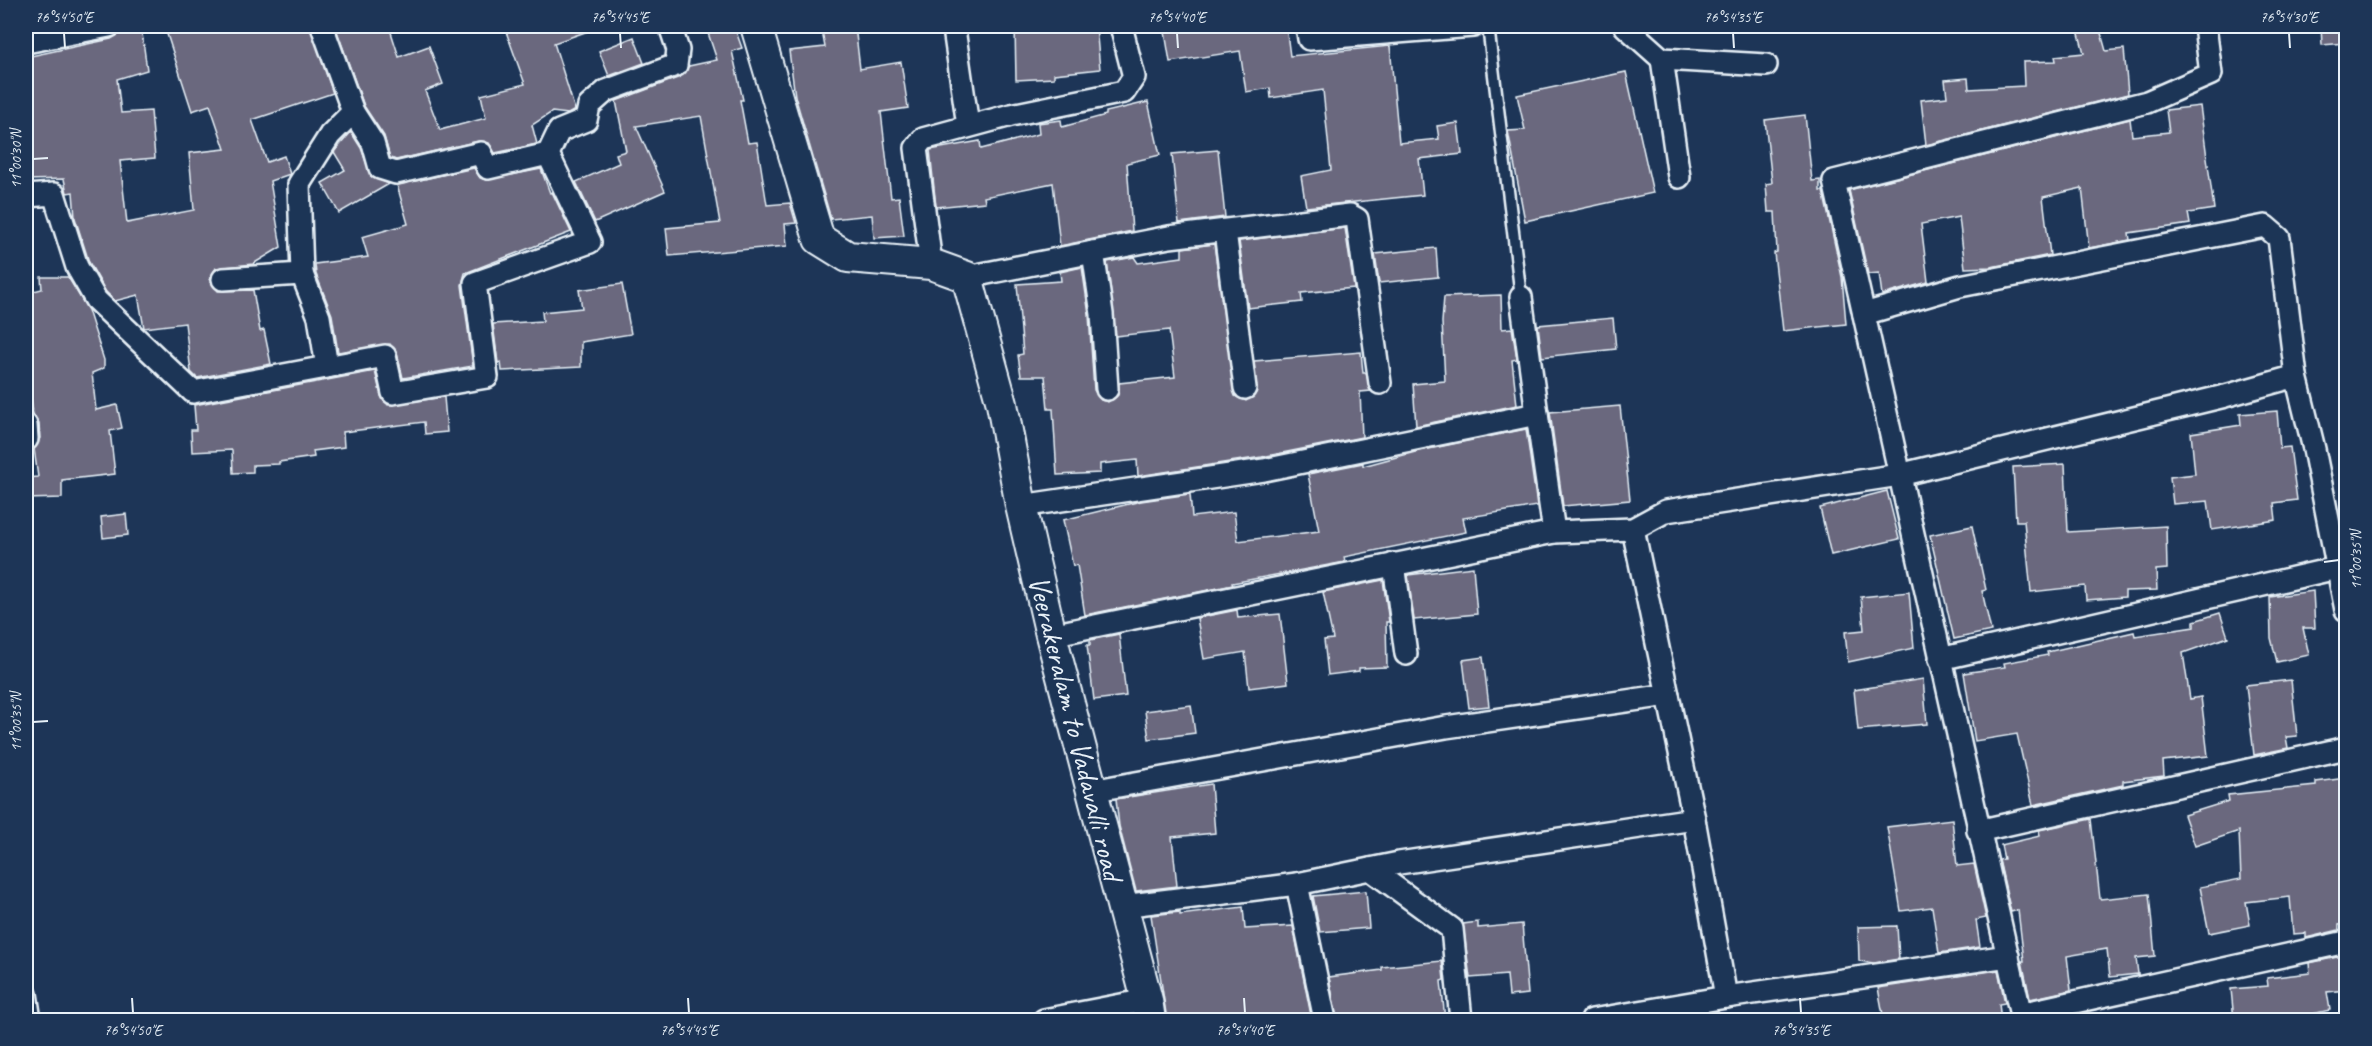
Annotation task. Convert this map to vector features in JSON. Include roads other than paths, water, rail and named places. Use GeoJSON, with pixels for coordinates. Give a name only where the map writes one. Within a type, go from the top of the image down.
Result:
{"type":"FeatureCollection","features":[{"type":"Feature","properties":{"kind":"street"},"geometry":{"type":"LineString","coordinates":[[26,42],[109,26]]}},
{"type":"Feature","properties":{"kind":"street"},"geometry":{"type":"LineString","coordinates":[[322,26],[353,112],[373,142],[380,168],[396,173],[481,153],[488,168],[548,154]]}},
{"type":"Feature","properties":{"kind":"street"},"geometry":{"type":"LineString","coordinates":[[548,154],[559,131],[586,120],[589,106],[606,91],[675,65],[678,50],[670,26]]}},
{"type":"Feature","properties":{"kind":"street"},"geometry":{"type":"LineString","coordinates":[[756,26],[819,239],[848,257],[930,264],[967,277],[1169,237],[1350,215],[1357,219],[1380,383]]}},
{"type":"Feature","properties":{"kind":"street"},"geometry":{"type":"LineString","coordinates":[[930,264],[916,148],[923,139],[1011,115],[1124,92],[1134,77],[1121,26]]}},
{"type":"Feature","properties":{"kind":"street"},"geometry":{"type":"LineString","coordinates":[[1307,26],[1309,39],[1473,26]]}},
{"type":"Feature","properties":{"kind":"street"},"geometry":{"type":"LineString","coordinates":[[1625,26],[1662,59],[1766,65]]}},
{"type":"Feature","properties":{"kind":"street"},"geometry":{"type":"LineString","coordinates":[[2205,26],[2211,74],[2146,102],[1834,181],[2021,1017],[2346,942]]}},
{"type":"Feature","properties":{"kind":"street"},"geometry":{"type":"LineString","coordinates":[[955,36],[968,126]]}},
{"type":"Feature","properties":{"kind":"street"},"geometry":{"type":"LineString","coordinates":[[1662,59],[1679,177]]}},
{"type":"Feature","properties":{"kind":"street"},"geometry":{"type":"LineString","coordinates":[[327,367],[319,316],[302,274],[299,184],[330,135],[353,112]]}},
{"type":"Feature","properties":{"kind":"street"},"geometry":{"type":"LineString","coordinates":[[26,196],[54,194],[77,267],[96,300],[193,392],[385,356],[393,393],[487,377],[475,283],[590,242],[548,154]]}},
{"type":"Feature","properties":{"kind":"street"},"geometry":{"type":"LineString","coordinates":[[1864,314],[1960,286],[2265,226],[2278,238],[2296,376],[2314,449],[2346,610]]}},
{"type":"Feature","properties":{"kind":"street"},"geometry":{"type":"LineString","coordinates":[[1225,231],[1245,388]]}},
{"type":"Feature","properties":{"kind":"street"},"geometry":{"type":"LineString","coordinates":[[1094,252],[1102,314],[1107,389]]}},
{"type":"Feature","properties":{"kind":"street"},"geometry":{"type":"LineString","coordinates":[[224,279],[302,274]]}},
{"type":"Feature","properties":{"kind":"street","name":"Veerakeralam to Vadavalli road"},"geometry":{"type":"LineString","coordinates":[[967,277],[1002,404],[1021,506],[1051,635],[1148,1010]]}},
{"type":"Feature","properties":{"kind":"street"},"geometry":{"type":"LineString","coordinates":[[1521,297],[1554,532]]}},
{"type":"Feature","properties":{"kind":"street"},"geometry":{"type":"LineString","coordinates":[[1051,635],[1554,532],[1633,529],[1666,511],[1899,475],[2225,396],[2296,376]]}},
{"type":"Feature","properties":{"kind":"street"},"geometry":{"type":"LineString","coordinates":[[1021,506],[1264,470],[1537,414]]}},
{"type":"Feature","properties":{"kind":"street"},"geometry":{"type":"LineString","coordinates":[[1633,529],[1694,819],[1726,997]]}},
{"type":"Feature","properties":{"kind":"street"},"geometry":{"type":"LineString","coordinates":[[1394,564],[1406,654]]}},
{"type":"Feature","properties":{"kind":"street"},"geometry":{"type":"LineString","coordinates":[[1940,659],[2337,568]]}},
{"type":"Feature","properties":{"kind":"street"},"geometry":{"type":"LineString","coordinates":[[1091,791],[1446,727],[1668,695]]}},
{"type":"Feature","properties":{"kind":"street"},"geometry":{"type":"LineString","coordinates":[[1978,831],[2346,748]]}},
{"type":"Feature","properties":{"kind":"street"},"geometry":{"type":"LineString","coordinates":[[1122,906],[1297,884],[1370,869],[1694,819]]}},
{"type":"Feature","properties":{"kind":"street"},"geometry":{"type":"LineString","coordinates":[[1370,869],[1452,929],[1461,1020]]}},
{"type":"Feature","properties":{"kind":"street"},"geometry":{"type":"LineString","coordinates":[[1297,884],[1325,1020]]}},
{"type":"Feature","properties":{"kind":"street"},"geometry":{"type":"LineString","coordinates":[[1592,1020],[1726,997],[2008,956]]}},
{"type":"Feature","properties":{"kind":"street"},"geometry":{"type":"LineString","coordinates":[[26,994],[30,1020]]}},
{"type":"Feature","properties":{"kind":"street"},"geometry":{"type":"LineString","coordinates":[[1044,1020],[1148,1010]]}},
{"type":"Feature","properties":{"kind":"lane"},"geometry":{"type":"LineString","coordinates":[[1473,26],[1479,26]]}},
{"type":"Feature","properties":{"kind":"lane"},"geometry":{"type":"LineString","coordinates":[[1488,26],[1521,297]]}}]}
